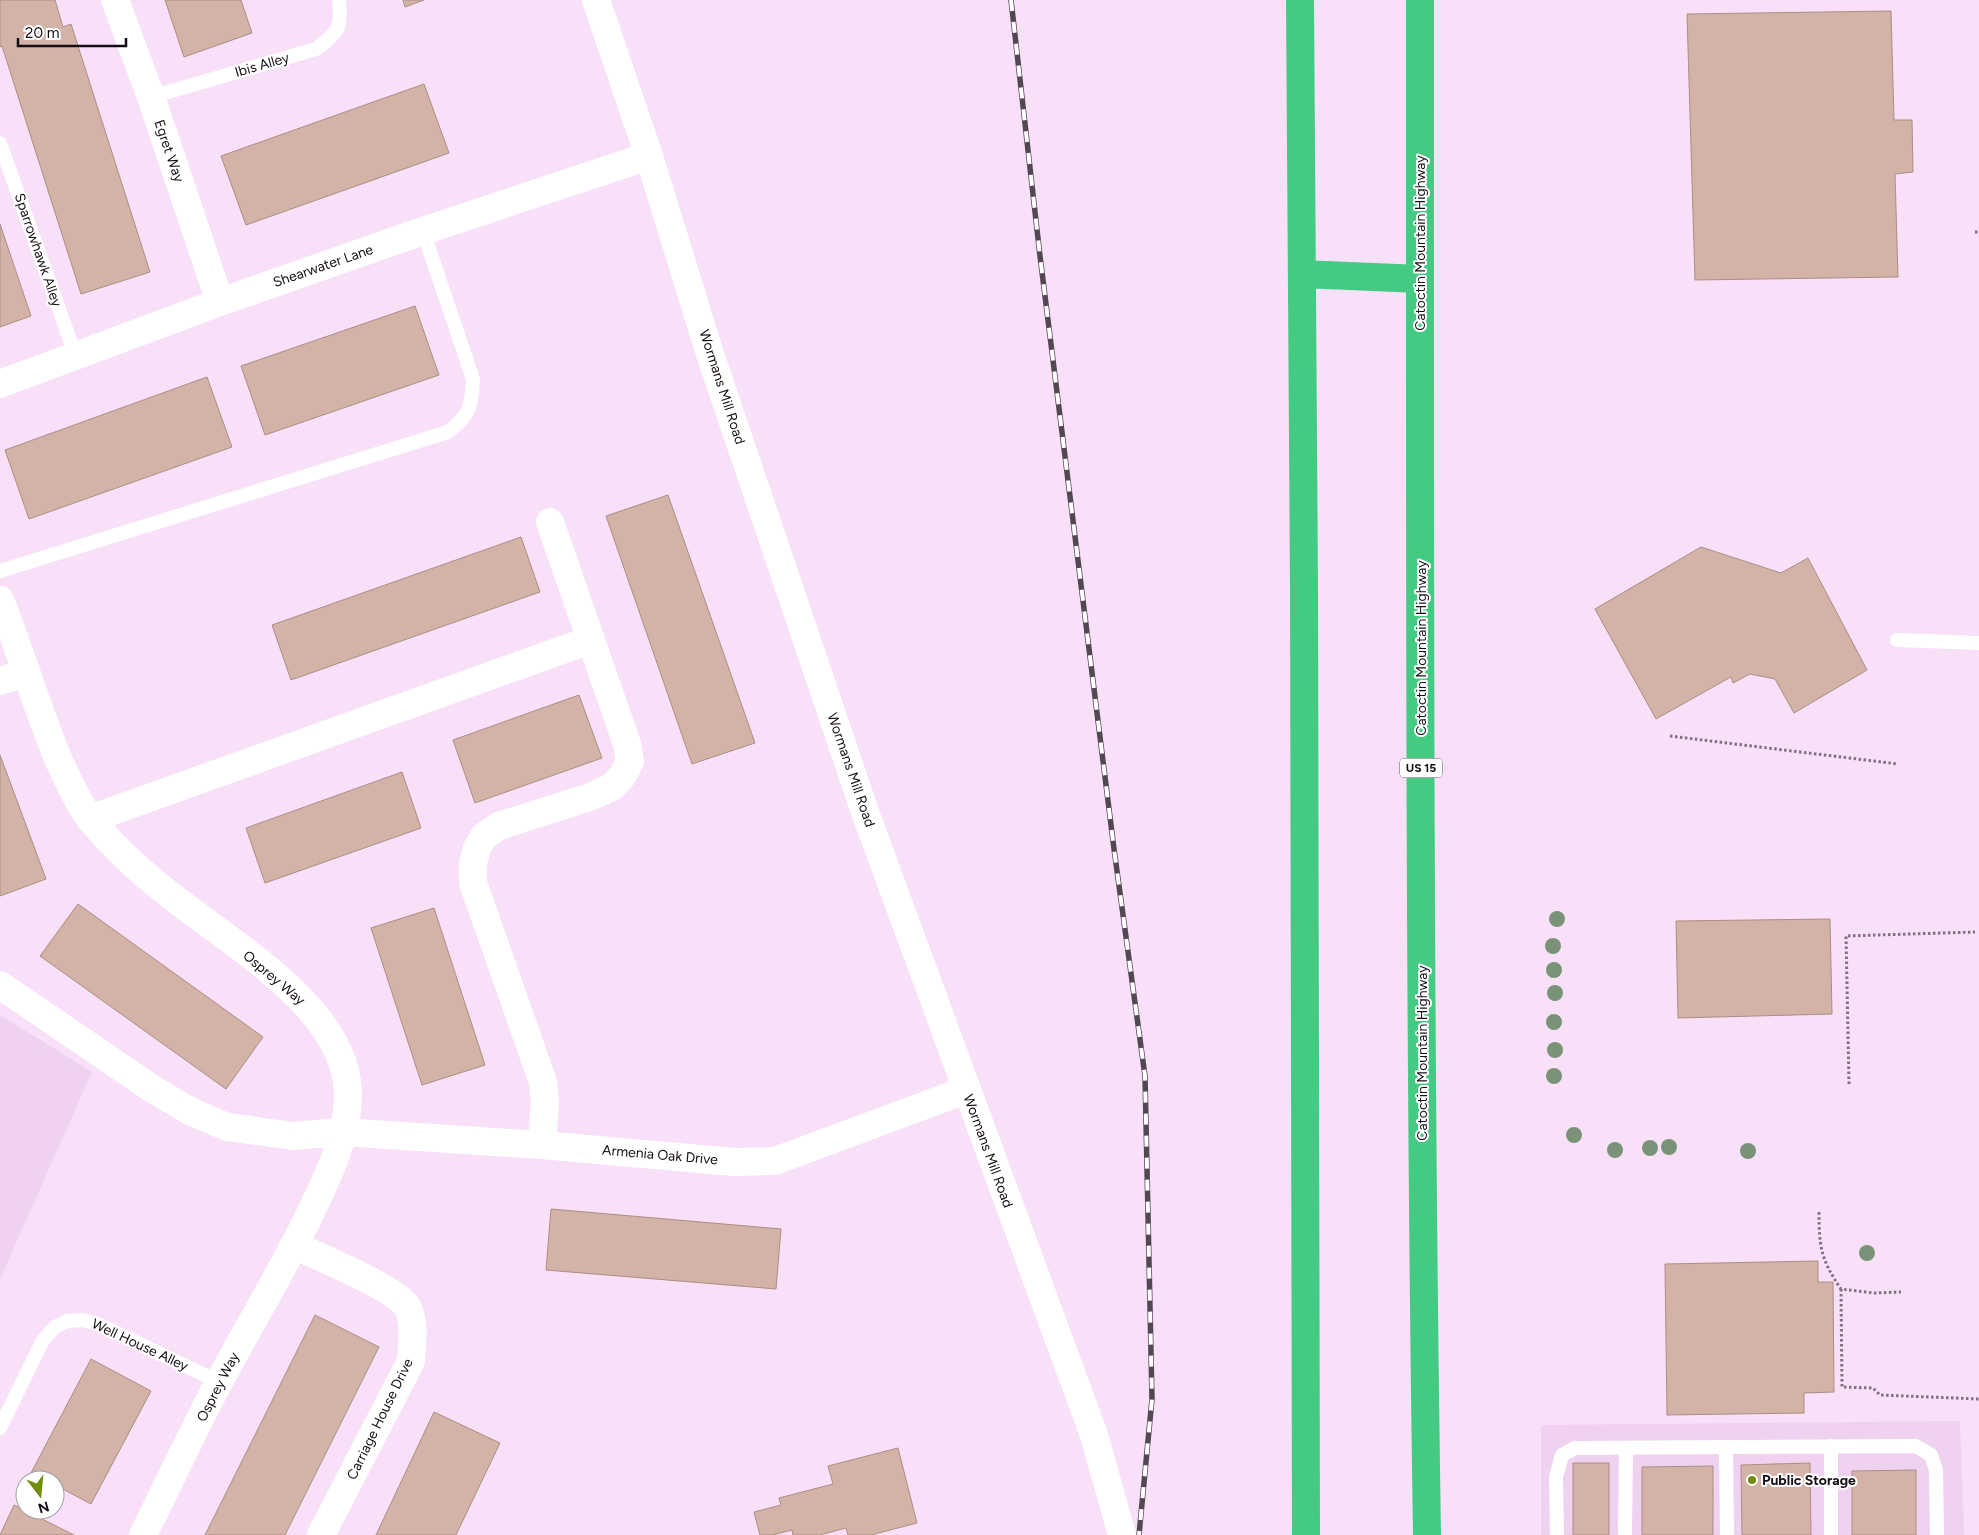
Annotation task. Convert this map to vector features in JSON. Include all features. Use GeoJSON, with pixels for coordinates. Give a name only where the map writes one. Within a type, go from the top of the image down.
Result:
{"type":"FeatureCollection","features":[{"type":"Feature","properties":{"kind":"highway"},"geometry":{"type":"LineString","coordinates":[[1300,0],[1304,616],[1306,1535]]}},
{"type":"Feature","properties":{"kind":"highway","name":"Catoctin Mountain Highway"},"geometry":{"type":"LineString","coordinates":[[1420,0],[1424,1323],[1427,1535]]}},
{"type":"Feature","properties":{"kind":"highway"},"geometry":{"type":"LineString","coordinates":[[1302,274],[1420,279]]}},
{"type":"Feature","properties":{"kind":"street","name":"Egret Way"},"geometry":{"type":"LineString","coordinates":[[115,0],[220,302]]}},
{"type":"Feature","properties":{"kind":"street","name":"Wormans Mill Road"},"geometry":{"type":"LineString","coordinates":[[596,0],[649,156],[710,354],[865,812],[1094,1435],[1122,1535]]}},
{"type":"Feature","properties":{"kind":"street","name":"Shearwater Lane"},"geometry":{"type":"LineString","coordinates":[[0,384],[220,302],[649,156]]}},
{"type":"Feature","properties":{"kind":"street"},"geometry":{"type":"LineString","coordinates":[[542,1145],[545,1102],[543,1082],[474,883],[472,864],[477,848],[484,836],[499,826],[590,797],[612,787],[623,775],[630,761],[626,744],[550,522]]}},
{"type":"Feature","properties":{"kind":"street","name":"Osprey Way"},"geometry":{"type":"LineString","coordinates":[[0,600],[48,736],[67,779],[90,818],[120,852],[168,894],[288,986],[310,1008],[332,1040],[344,1068],[348,1096],[342,1132],[331,1169],[294,1245],[219,1382],[143,1535]]}},
{"type":"Feature","properties":{"kind":"street"},"geometry":{"type":"LineString","coordinates":[[90,818],[590,640]]}},
{"type":"Feature","properties":{"kind":"street"},"geometry":{"type":"LineString","coordinates":[[0,681],[25,673]]}},
{"type":"Feature","properties":{"kind":"street","name":"Armenia Oak Drive"},"geometry":{"type":"LineString","coordinates":[[0,985],[154,1090],[190,1111],[227,1127],[293,1136],[342,1132],[542,1145],[734,1162],[775,1161],[966,1090]]}},
{"type":"Feature","properties":{"kind":"street","name":"Carriage House Drive"},"geometry":{"type":"LineString","coordinates":[[294,1245],[393,1293],[408,1307],[413,1332],[411,1361],[321,1535]]}},
{"type":"Feature","properties":{"kind":"lane","name":"Ibis Alley"},"geometry":{"type":"LineString","coordinates":[[150,97],[316,50],[333,37],[341,18],[340,0]]}},
{"type":"Feature","properties":{"kind":"lane","name":"Sparrowhawk Alley"},"geometry":{"type":"LineString","coordinates":[[0,143],[76,357]]}},
{"type":"Feature","properties":{"kind":"lane"},"geometry":{"type":"LineString","coordinates":[[0,571],[448,432],[463,421],[472,399],[473,379],[423,232]]}},
{"type":"Feature","properties":{"kind":"lane"},"geometry":{"type":"LineString","coordinates":[[1897,640],[1979,643]]}},
{"type":"Feature","properties":{"kind":"lane","name":"Well House Alley"},"geometry":{"type":"LineString","coordinates":[[0,1428],[43,1340],[54,1327],[67,1322],[83,1320],[98,1324],[219,1382]]}},
{"type":"Feature","properties":{"kind":"lane"},"geometry":{"type":"LineString","coordinates":[[1831,1446],[1831,1535]]}},
{"type":"Feature","properties":{"kind":"lane"},"geometry":{"type":"LineString","coordinates":[[1557,1535],[1556,1477],[1562,1456],[1574,1448],[1916,1446],[1931,1455],[1936,1470],[1937,1535]]}},
{"type":"Feature","properties":{"kind":"lane"},"geometry":{"type":"LineString","coordinates":[[1726,1447],[1727,1535]]}},
{"type":"Feature","properties":{"kind":"lane"},"geometry":{"type":"LineString","coordinates":[[1625,1535],[1626,1448]]}},
{"type":"Feature","properties":{"kind":"path"},"geometry":{"type":"LineString","coordinates":[[1670,736],[1898,764]]}},
{"type":"Feature","properties":{"kind":"path"},"geometry":{"type":"LineString","coordinates":[[1849,1084],[1846,936],[1975,932]]}},
{"type":"Feature","properties":{"kind":"path"},"geometry":{"type":"LineString","coordinates":[[1819,1212],[1821,1254],[1828,1271],[1841,1289],[1842,1388],[1873,1388],[1880,1395],[1979,1399]]}},
{"type":"Feature","properties":{"kind":"path"},"geometry":{"type":"LineString","coordinates":[[1841,1289],[1901,1292]]}},
{"type":"Feature","properties":{"kind":"shaded area"},"geometry":{"type":"Polygon","coordinates":[[[0,1015],[92,1072],[0,1279],[0,1015]]]}},
{"type":"Feature","properties":{"kind":"shaded area","name":"Public Storage"},"geometry":{"type":"Polygon","coordinates":[[[1960,1421],[1964,1535],[1541,1535],[1541,1425],[1960,1421]]]}},
{"type":"Feature","properties":{"kind":"building"},"geometry":{"type":"Polygon","coordinates":[[[0,0],[55,0],[63,27],[71,24],[150,272],[81,294],[2,46],[0,47],[0,0]]]}},
{"type":"Feature","properties":{"kind":"building"},"geometry":{"type":"Polygon","coordinates":[[[165,0],[241,0],[252,33],[184,57],[165,0]]]}},
{"type":"Feature","properties":{"kind":"building"},"geometry":{"type":"Polygon","coordinates":[[[403,0],[424,0],[405,7],[403,0]]]}},
{"type":"Feature","properties":{"kind":"building"},"geometry":{"type":"Polygon","coordinates":[[[1891,11],[1894,120],[1912,120],[1913,172],[1895,174],[1898,277],[1695,280],[1687,14],[1891,11]]]}},
{"type":"Feature","properties":{"kind":"building"},"geometry":{"type":"Polygon","coordinates":[[[424,84],[449,153],[246,225],[221,156],[424,84]]]}},
{"type":"Feature","properties":{"kind":"building"},"geometry":{"type":"Polygon","coordinates":[[[0,224],[31,316],[0,327],[0,224]]]}},
{"type":"Feature","properties":{"kind":"building"},"geometry":{"type":"Polygon","coordinates":[[[415,306],[439,375],[265,435],[241,366],[415,306]]]}},
{"type":"Feature","properties":{"kind":"building"},"geometry":{"type":"Polygon","coordinates":[[[207,377],[232,447],[29,519],[5,450],[207,377]]]}},
{"type":"Feature","properties":{"kind":"building"},"geometry":{"type":"Polygon","coordinates":[[[668,495],[755,743],[692,764],[606,516],[668,495]]]}},
{"type":"Feature","properties":{"kind":"building"},"geometry":{"type":"Polygon","coordinates":[[[521,537],[540,592],[291,680],[272,625],[521,537]]]}},
{"type":"Feature","properties":{"kind":"building"},"geometry":{"type":"Polygon","coordinates":[[[1701,547],[1781,573],[1808,558],[1867,670],[1794,713],[1775,679],[1750,674],[1733,683],[1731,677],[1656,719],[1595,609],[1701,547]]]}},
{"type":"Feature","properties":{"kind":"building"},"geometry":{"type":"Polygon","coordinates":[[[579,695],[602,758],[475,803],[453,740],[579,695]]]}},
{"type":"Feature","properties":{"kind":"building"},"geometry":{"type":"Polygon","coordinates":[[[0,755],[46,879],[0,896],[0,755]]]}},
{"type":"Feature","properties":{"kind":"building"},"geometry":{"type":"Polygon","coordinates":[[[402,772],[421,828],[265,883],[246,828],[402,772]]]}},
{"type":"Feature","properties":{"kind":"building"},"geometry":{"type":"Polygon","coordinates":[[[78,904],[263,1037],[226,1089],[40,956],[78,904]]]}},
{"type":"Feature","properties":{"kind":"building"},"geometry":{"type":"Polygon","coordinates":[[[434,908],[485,1065],[422,1085],[371,928],[434,908]]]}},
{"type":"Feature","properties":{"kind":"building"},"geometry":{"type":"Polygon","coordinates":[[[1830,919],[1832,1014],[1678,1018],[1676,921],[1830,919]]]}},
{"type":"Feature","properties":{"kind":"building"},"geometry":{"type":"Polygon","coordinates":[[[551,1209],[781,1229],[776,1289],[546,1270],[551,1209]]]}},
{"type":"Feature","properties":{"kind":"building"},"geometry":{"type":"Polygon","coordinates":[[[1818,1261],[1818,1282],[1833,1282],[1834,1392],[1804,1393],[1804,1413],[1667,1415],[1665,1264],[1818,1261]]]}},
{"type":"Feature","properties":{"kind":"building"},"geometry":{"type":"Polygon","coordinates":[[[315,1315],[379,1347],[285,1535],[205,1535],[315,1315]]]}},
{"type":"Feature","properties":{"kind":"building"},"geometry":{"type":"Polygon","coordinates":[[[91,1359],[151,1391],[91,1504],[65,1490],[65,1470],[33,1470],[91,1359]]]}},
{"type":"Feature","properties":{"kind":"building"},"geometry":{"type":"Polygon","coordinates":[[[434,1412],[500,1443],[456,1535],[376,1535],[434,1412]]]}},
{"type":"Feature","properties":{"kind":"building"},"geometry":{"type":"Polygon","coordinates":[[[898,1448],[917,1523],[871,1535],[848,1535],[846,1528],[820,1535],[793,1535],[792,1530],[773,1535],[760,1535],[754,1512],[781,1505],[779,1498],[833,1484],[828,1466],[898,1448]]]}},
{"type":"Feature","properties":{"kind":"building"},"geometry":{"type":"Polygon","coordinates":[[[1573,1463],[1609,1463],[1609,1535],[1573,1535],[1573,1463]]]}},
{"type":"Feature","properties":{"kind":"building"},"geometry":{"type":"Polygon","coordinates":[[[1810,1463],[1811,1535],[1742,1535],[1741,1465],[1810,1463]]]}},
{"type":"Feature","properties":{"kind":"building"},"geometry":{"type":"Polygon","coordinates":[[[1713,1466],[1713,1535],[1642,1535],[1642,1467],[1713,1466]]]}},
{"type":"Feature","properties":{"kind":"building"},"geometry":{"type":"Polygon","coordinates":[[[1916,1470],[1916,1535],[1852,1535],[1852,1471],[1916,1470]]]}},
{"type":"Feature","properties":{"kind":"building"},"geometry":{"type":"Polygon","coordinates":[[[14,1505],[15,1520],[44,1520],[74,1535],[0,1535],[14,1505]]]}},
{"type":"Feature","properties":{"kind":"railway"},"geometry":{"type":"LineString","coordinates":[[1011,0],[1040,256],[1114,849],[1145,1076],[1152,1399],[1139,1535]]}},
{"type":"Feature","properties":{"kind":"place","name":"Public Storage"},"geometry":{"type":"Point","coordinates":[1752,1480]}}]}
